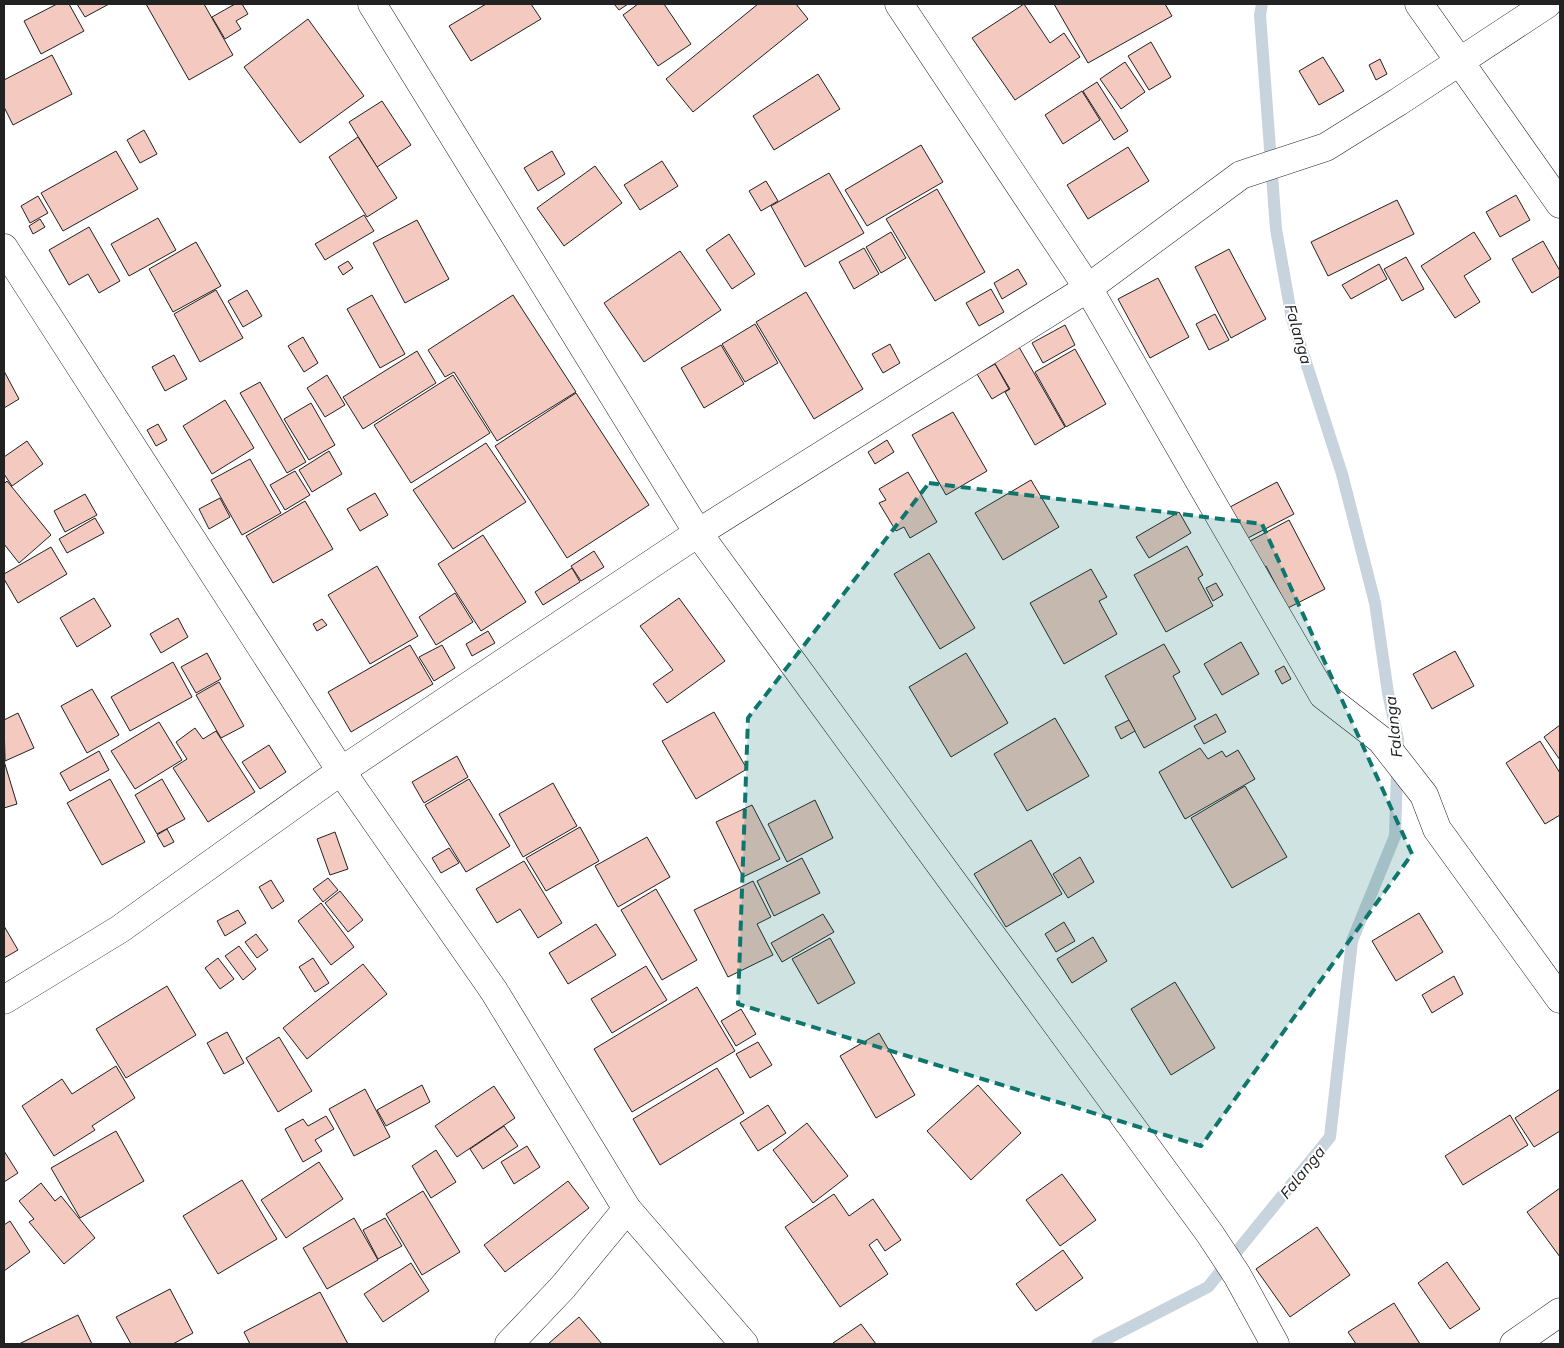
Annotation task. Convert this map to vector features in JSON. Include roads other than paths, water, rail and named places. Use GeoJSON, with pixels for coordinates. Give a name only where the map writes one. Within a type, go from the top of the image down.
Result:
{"type":"FeatureCollection","features":[{"type":"Feature","properties":{"kind":"street"},"geometry":{"type":"LineString","coordinates":[[372,4],[698,532],[1210,1234],[1237,1275],[1275,1344]]}},
{"type":"Feature","properties":{"kind":"street"},"geometry":{"type":"LineString","coordinates":[[898,4],[1088,288],[1323,695],[1381,740],[1424,795],[1436,828],[1560,999]]}},
{"type":"Feature","properties":{"kind":"street"},"geometry":{"type":"LineString","coordinates":[[1419,4],[1560,204]]}},
{"type":"Feature","properties":{"kind":"street"},"geometry":{"type":"LineString","coordinates":[[4,1000],[120,929],[340,771],[698,532],[1088,288],[1241,175],[1326,147],[1547,4]]}},
{"type":"Feature","properties":{"kind":"street"},"geometry":{"type":"LineString","coordinates":[[4,248],[340,771],[494,991],[627,1209],[744,1344]]}},
{"type":"Feature","properties":{"kind":"street"},"geometry":{"type":"LineString","coordinates":[[508,1344],[564,1287],[627,1209]]}},
{"type":"Feature","properties":{"kind":"street"},"geometry":{"type":"LineString","coordinates":[[1514,1344],[1560,1312]]}},
{"type":"Feature","properties":{"kind":"waterway","name":"Falanga"},"geometry":{"type":"LineString","coordinates":[[1097,1344],[1208,1287],[1330,1137],[1352,941],[1395,836],[1398,739],[1388,693],[1375,603],[1342,474],[1292,319],[1276,229],[1260,15],[1262,4]]}}]}
